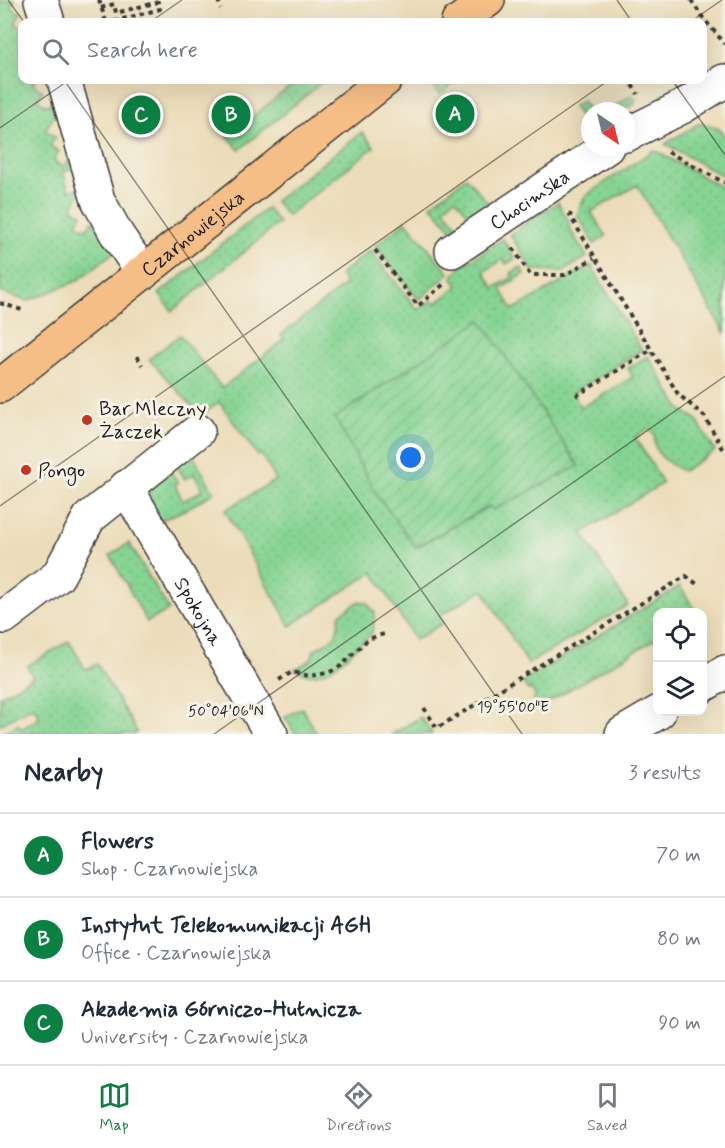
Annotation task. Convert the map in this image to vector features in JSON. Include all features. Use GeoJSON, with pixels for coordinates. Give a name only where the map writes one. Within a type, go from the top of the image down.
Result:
{"type":"FeatureCollection","features":[{"type":"Feature","properties":{"kind":"main road","name":"Czarnowiejska"},"geometry":{"type":"LineString","coordinates":[[0,386],[380,84]]}},
{"type":"Feature","properties":{"kind":"street"},"geometry":{"type":"LineString","coordinates":[[41,0],[47,18]]}},
{"type":"Feature","properties":{"kind":"street"},"geometry":{"type":"LineString","coordinates":[[635,130],[682,107],[724,81],[725,83]]}},
{"type":"Feature","properties":{"kind":"street"},"geometry":{"type":"LineString","coordinates":[[65,84],[99,200],[116,233],[143,273]]}},
{"type":"Feature","properties":{"kind":"street","name":"Chocimska"},"geometry":{"type":"LineString","coordinates":[[452,250],[594,156]]}},
{"type":"Feature","properties":{"kind":"street"},"geometry":{"type":"LineString","coordinates":[[4,616],[58,576],[88,518],[198,431]]}},
{"type":"Feature","properties":{"kind":"street","name":"Spokojna"},"geometry":{"type":"LineString","coordinates":[[126,488],[271,734]]}},
{"type":"Feature","properties":{"kind":"street"},"geometry":{"type":"LineString","coordinates":[[707,683],[725,672]]}},
{"type":"Feature","properties":{"kind":"street"},"geometry":{"type":"LineString","coordinates":[[622,734],[653,715]]}},
{"type":"Feature","properties":{"kind":"path"},"geometry":{"type":"LineString","coordinates":[[99,0],[105,18]]}},
{"type":"Feature","properties":{"kind":"path"},"geometry":{"type":"LineString","coordinates":[[218,0],[221,9]]}},
{"type":"Feature","properties":{"kind":"path"},"geometry":{"type":"LineString","coordinates":[[691,0],[704,18]]}},
{"type":"Feature","properties":{"kind":"path"},"geometry":{"type":"LineString","coordinates":[[101,8],[114,4],[116,13],[158,2],[160,9],[127,18]]}},
{"type":"Feature","properties":{"kind":"path"},"geometry":{"type":"LineString","coordinates":[[707,23],[725,44]]}},
{"type":"Feature","properties":{"kind":"path"},"geometry":{"type":"LineString","coordinates":[[632,85],[636,91]]}},
{"type":"Feature","properties":{"kind":"path"},"geometry":{"type":"LineString","coordinates":[[664,149],[725,183]]}},
{"type":"Feature","properties":{"kind":"path"},"geometry":{"type":"LineString","coordinates":[[572,208],[570,216],[678,394],[704,416],[725,452]]}},
{"type":"Feature","properties":{"kind":"path"},"geometry":{"type":"LineString","coordinates":[[496,221],[530,275],[565,275],[594,258]]}},
{"type":"Feature","properties":{"kind":"path"},"geometry":{"type":"LineString","coordinates":[[0,303],[25,311]]}},
{"type":"Feature","properties":{"kind":"path"},"geometry":{"type":"LineString","coordinates":[[576,396],[651,350]]}},
{"type":"Feature","properties":{"kind":"path"},"geometry":{"type":"LineString","coordinates":[[136,356],[142,365]]}},
{"type":"Feature","properties":{"kind":"path"},"geometry":{"type":"LineString","coordinates":[[424,708],[437,728],[686,576],[700,586]]}},
{"type":"Feature","properties":{"kind":"path"},"geometry":{"type":"LineString","coordinates":[[272,684],[292,672],[309,676],[328,673],[341,666],[368,639],[384,634]]}},
{"type":"Feature","properties":{"kind":"green space"},"geometry":{"type":"Polygon","coordinates":[[[0,0],[15,0],[11,7],[21,13],[15,23],[18,25],[18,84],[34,84],[43,91],[37,100],[48,106],[50,102],[59,109],[45,130],[55,137],[50,146],[59,151],[54,161],[64,167],[70,158],[73,168],[63,172],[69,191],[80,188],[81,192],[72,208],[82,214],[77,224],[87,229],[93,220],[114,252],[77,281],[27,301],[0,292],[0,0]]]}},
{"type":"Feature","properties":{"kind":"green space"},"geometry":{"type":"Polygon","coordinates":[[[293,84],[320,84],[239,150],[228,136],[293,84]]]}},
{"type":"Feature","properties":{"kind":"green space"},"geometry":{"type":"Polygon","coordinates":[[[432,84],[454,84],[440,94],[432,84]]]}},
{"type":"Feature","properties":{"kind":"green space"},"geometry":{"type":"Polygon","coordinates":[[[632,95],[636,102],[635,103],[621,102],[632,95]]]}},
{"type":"Feature","properties":{"kind":"green space"},"geometry":{"type":"Polygon","coordinates":[[[583,102],[581,118],[573,106],[583,102]]]}},
{"type":"Feature","properties":{"kind":"green space"},"geometry":{"type":"Polygon","coordinates":[[[698,124],[714,127],[725,138],[725,177],[665,144],[698,124]]]}},
{"type":"Feature","properties":{"kind":"green space"},"geometry":{"type":"Polygon","coordinates":[[[362,132],[374,147],[287,216],[275,201],[362,132]]]}},
{"type":"Feature","properties":{"kind":"green space"},"geometry":{"type":"Polygon","coordinates":[[[654,150],[725,189],[725,333],[637,185],[591,212],[606,236],[594,244],[577,215],[585,196],[654,150]]]}},
{"type":"Feature","properties":{"kind":"green space"},"geometry":{"type":"Polygon","coordinates":[[[466,177],[489,204],[471,217],[455,198],[444,208],[458,226],[452,230],[431,205],[466,177]]]}},
{"type":"Feature","properties":{"kind":"green space"},"geometry":{"type":"Polygon","coordinates":[[[558,202],[570,224],[568,226],[587,257],[564,271],[532,270],[510,234],[558,202]]]}},
{"type":"Feature","properties":{"kind":"green space"},"geometry":{"type":"Polygon","coordinates":[[[267,208],[279,223],[172,311],[159,294],[267,208]]]}},
{"type":"Feature","properties":{"kind":"green space"},"geometry":{"type":"Polygon","coordinates":[[[406,221],[449,273],[419,300],[375,246],[406,221]]]}},
{"type":"Feature","properties":{"kind":"green space"},"geometry":{"type":"Polygon","coordinates":[[[503,239],[515,259],[506,264],[503,259],[484,272],[494,288],[513,277],[511,273],[521,267],[524,274],[501,289],[513,310],[591,265],[642,350],[573,393],[581,408],[633,377],[628,368],[648,356],[680,409],[696,419],[715,451],[683,471],[667,462],[659,453],[655,436],[650,429],[635,437],[663,483],[582,533],[628,605],[528,664],[483,590],[439,616],[443,623],[415,640],[373,572],[290,626],[225,510],[276,480],[261,454],[258,456],[219,402],[201,416],[149,359],[180,335],[222,388],[284,340],[281,335],[346,284],[340,275],[370,250],[418,310],[432,300],[435,304],[458,286],[452,277],[463,265],[503,239]],[[410,367],[335,418],[417,547],[490,506],[410,367]]]}},
{"type":"Feature","properties":{"kind":"green space"},"geometry":{"type":"Polygon","coordinates":[[[481,320],[579,466],[493,510],[489,506],[416,547],[378,497],[335,418],[481,320]]]}},
{"type":"Feature","properties":{"kind":"green space"},"geometry":{"type":"Polygon","coordinates":[[[190,450],[214,493],[158,522],[145,485],[168,467],[178,483],[175,485],[183,501],[203,490],[194,474],[185,479],[174,462],[190,450]]]}},
{"type":"Feature","properties":{"kind":"green space"},"geometry":{"type":"Polygon","coordinates":[[[129,543],[169,610],[147,622],[110,555],[129,543]]]}},
{"type":"Feature","properties":{"kind":"green space"},"geometry":{"type":"Polygon","coordinates":[[[680,586],[694,608],[653,608],[653,640],[538,708],[533,699],[536,697],[523,683],[680,586]]]}},
{"type":"Feature","properties":{"kind":"green space"},"geometry":{"type":"Polygon","coordinates":[[[360,601],[367,603],[375,613],[370,635],[339,664],[322,673],[304,673],[295,669],[311,660],[314,650],[334,638],[340,614],[360,601]]]}},
{"type":"Feature","properties":{"kind":"green space"},"geometry":{"type":"Polygon","coordinates":[[[69,641],[86,670],[97,664],[137,732],[135,734],[1,734],[18,724],[21,729],[40,718],[33,706],[0,725],[0,696],[33,677],[27,666],[69,641]]]}},
{"type":"Feature","properties":{"kind":"green space"},"geometry":{"type":"Polygon","coordinates":[[[302,708],[317,734],[295,734],[285,717],[302,708]]]}},
{"type":"Feature","properties":{"kind":"green space"},"geometry":{"type":"Polygon","coordinates":[[[421,717],[432,734],[392,734],[421,717]]]}},
{"type":"Feature","properties":{"kind":"place","name":"Flowers"},"geometry":{"type":"Point","coordinates":[455,114]}},
{"type":"Feature","properties":{"kind":"place","name":"Akademia Górniczo-Hutnicza"},"geometry":{"type":"Point","coordinates":[141,115]}},
{"type":"Feature","properties":{"kind":"place","name":"Instytut Telekomunikacji AGH"},"geometry":{"type":"Point","coordinates":[231,115]}},
{"type":"Feature","properties":{"kind":"place","name":"Bar Mleczny Żaczek"},"geometry":{"type":"Point","coordinates":[87,420]}},
{"type":"Feature","properties":{"kind":"place","name":"Pongo"},"geometry":{"type":"Point","coordinates":[26,470]}}]}
